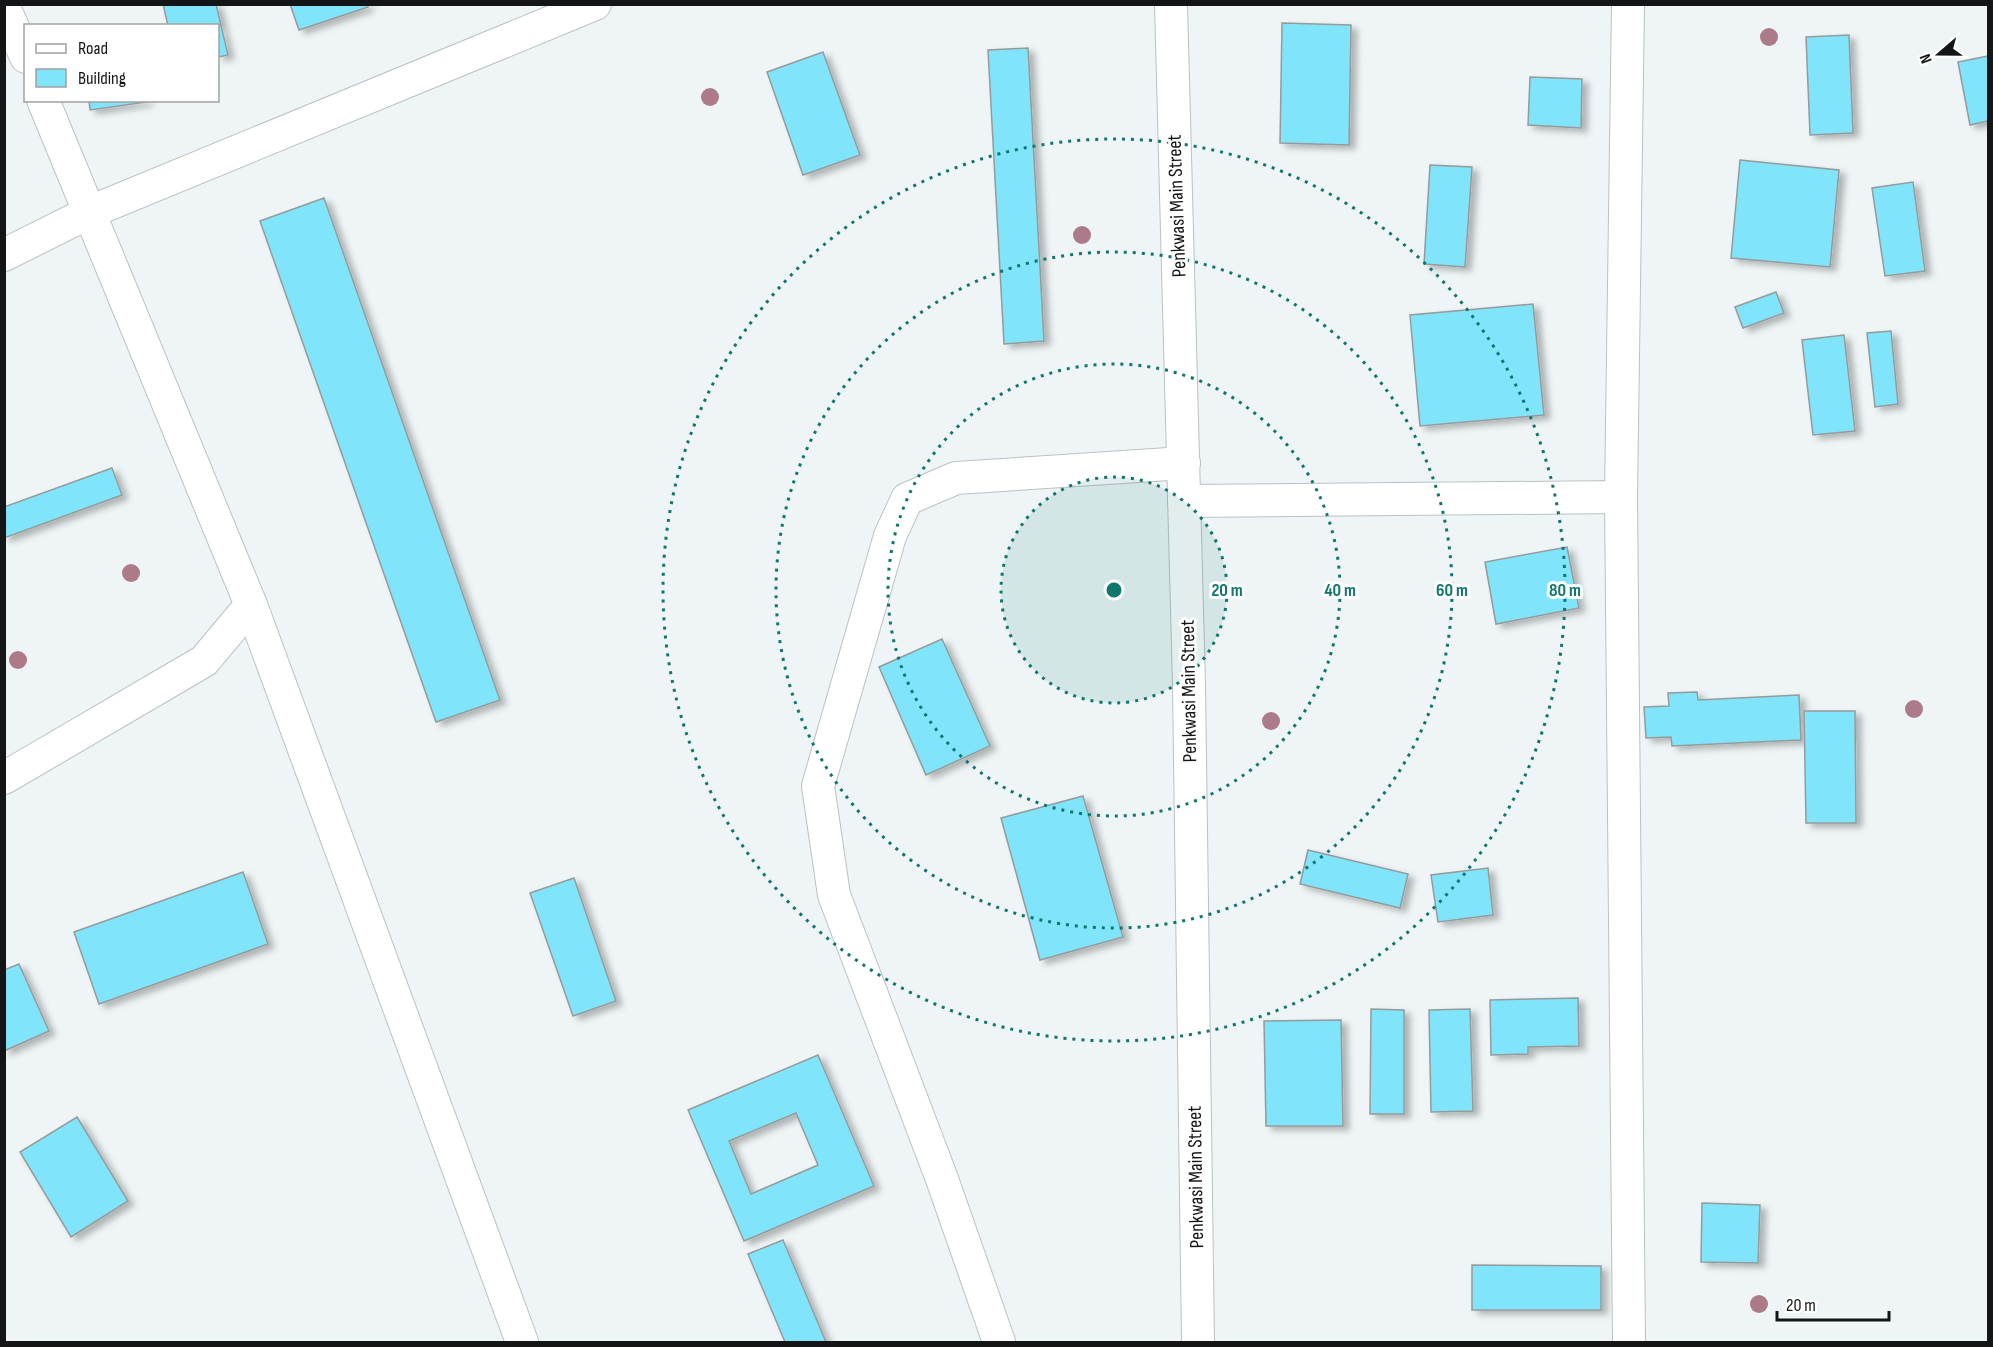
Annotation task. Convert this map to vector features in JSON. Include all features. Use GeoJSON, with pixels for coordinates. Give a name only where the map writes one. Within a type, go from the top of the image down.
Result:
{"type":"FeatureCollection","features":[{"type":"Feature","properties":{"kind":"street"},"geometry":{"type":"LineString","coordinates":[[4,255],[90,212],[595,4]]}},
{"type":"Feature","properties":{"kind":"street","name":"Penkwasi Main Street"},"geometry":{"type":"LineString","coordinates":[[1171,4],[1190,685],[1198,1342]]}},
{"type":"Feature","properties":{"kind":"street"},"geometry":{"type":"LineString","coordinates":[[1628,4],[1622,497],[1629,1342]]}},
{"type":"Feature","properties":{"kind":"street"},"geometry":{"type":"LineString","coordinates":[[4,7],[24,52]]}},
{"type":"Feature","properties":{"kind":"street"},"geometry":{"type":"LineString","coordinates":[[45,102],[251,605],[522,1342]]}},
{"type":"Feature","properties":{"kind":"street"},"geometry":{"type":"LineString","coordinates":[[999,1342],[942,1179],[834,896],[818,786],[891,536],[907,499],[956,478],[1184,463]]}},
{"type":"Feature","properties":{"kind":"street"},"geometry":{"type":"LineString","coordinates":[[1184,501],[1622,497]]}},
{"type":"Feature","properties":{"kind":"street"},"geometry":{"type":"LineString","coordinates":[[4,778],[204,661],[251,605]]}},
{"type":"Feature","properties":{"kind":"building"},"geometry":{"type":"Polygon","coordinates":[[[163,4],[216,4],[228,55],[219,57],[219,24],[168,24],[163,4]]]}},
{"type":"Feature","properties":{"kind":"building"},"geometry":{"type":"Polygon","coordinates":[[[290,4],[367,4],[368,7],[299,30],[290,4]]]}},
{"type":"Feature","properties":{"kind":"building"},"geometry":{"type":"Polygon","coordinates":[[[1282,23],[1351,25],[1349,145],[1280,143],[1282,23]]]}},
{"type":"Feature","properties":{"kind":"building"},"geometry":{"type":"Polygon","coordinates":[[[1849,35],[1853,133],[1810,135],[1806,37],[1849,35]]]}},
{"type":"Feature","properties":{"kind":"building"},"geometry":{"type":"Polygon","coordinates":[[[1028,48],[1044,341],[1004,344],[988,50],[1028,48]]]}},
{"type":"Feature","properties":{"kind":"building"},"geometry":{"type":"Polygon","coordinates":[[[823,52],[860,155],[803,175],[767,72],[823,52]]]}},
{"type":"Feature","properties":{"kind":"building"},"geometry":{"type":"Polygon","coordinates":[[[1988,56],[1988,121],[1970,125],[1958,62],[1988,56]]]}},
{"type":"Feature","properties":{"kind":"building"},"geometry":{"type":"Polygon","coordinates":[[[1530,77],[1582,79],[1581,128],[1528,125],[1530,77]]]}},
{"type":"Feature","properties":{"kind":"building"},"geometry":{"type":"Polygon","coordinates":[[[89,102],[147,102],[90,110],[89,102]]]}},
{"type":"Feature","properties":{"kind":"building"},"geometry":{"type":"Polygon","coordinates":[[[1740,160],[1839,170],[1830,267],[1731,258],[1740,160]]]}},
{"type":"Feature","properties":{"kind":"building"},"geometry":{"type":"Polygon","coordinates":[[[1430,165],[1472,167],[1465,267],[1424,264],[1430,165]]]}},
{"type":"Feature","properties":{"kind":"building"},"geometry":{"type":"Polygon","coordinates":[[[1913,182],[1925,271],[1885,276],[1872,188],[1913,182]]]}},
{"type":"Feature","properties":{"kind":"building"},"geometry":{"type":"Polygon","coordinates":[[[324,198],[500,700],[436,722],[260,221],[324,198]]]}},
{"type":"Feature","properties":{"kind":"building"},"geometry":{"type":"Polygon","coordinates":[[[1776,292],[1784,313],[1743,328],[1735,307],[1776,292]]]}},
{"type":"Feature","properties":{"kind":"building"},"geometry":{"type":"Polygon","coordinates":[[[1533,304],[1544,415],[1420,426],[1410,315],[1533,304]]]}},
{"type":"Feature","properties":{"kind":"building"},"geometry":{"type":"Polygon","coordinates":[[[1891,331],[1898,404],[1875,407],[1867,333],[1891,331]]]}},
{"type":"Feature","properties":{"kind":"building"},"geometry":{"type":"Polygon","coordinates":[[[1844,335],[1855,431],[1813,435],[1802,340],[1844,335]]]}},
{"type":"Feature","properties":{"kind":"building"},"geometry":{"type":"Polygon","coordinates":[[[112,468],[122,495],[4,538],[4,507],[112,468]]]}},
{"type":"Feature","properties":{"kind":"building"},"geometry":{"type":"Polygon","coordinates":[[[1567,547],[1579,608],[1496,624],[1485,562],[1567,547]]]}},
{"type":"Feature","properties":{"kind":"building"},"geometry":{"type":"Polygon","coordinates":[[[942,639],[990,746],[926,775],[879,667],[942,639]]]}},
{"type":"Feature","properties":{"kind":"building"},"geometry":{"type":"Polygon","coordinates":[[[1697,692],[1698,700],[1799,695],[1801,740],[1672,746],[1671,737],[1646,738],[1644,707],[1669,706],[1668,693],[1697,692]]]}},
{"type":"Feature","properties":{"kind":"building"},"geometry":{"type":"Polygon","coordinates":[[[1804,711],[1855,711],[1856,823],[1806,823],[1804,711]]]}},
{"type":"Feature","properties":{"kind":"building"},"geometry":{"type":"Polygon","coordinates":[[[1083,796],[1123,937],[1040,960],[1001,818],[1083,796]]]}},
{"type":"Feature","properties":{"kind":"building"},"geometry":{"type":"Polygon","coordinates":[[[1308,850],[1408,874],[1400,908],[1300,884],[1308,850]]]}},
{"type":"Feature","properties":{"kind":"building"},"geometry":{"type":"Polygon","coordinates":[[[1488,868],[1493,915],[1438,922],[1431,875],[1488,868]]]}},
{"type":"Feature","properties":{"kind":"building"},"geometry":{"type":"Polygon","coordinates":[[[243,872],[268,944],[99,1004],[74,932],[243,872]]]}},
{"type":"Feature","properties":{"kind":"building"},"geometry":{"type":"Polygon","coordinates":[[[574,878],[616,1001],[573,1016],[530,893],[574,878]]]}},
{"type":"Feature","properties":{"kind":"building"},"geometry":{"type":"Polygon","coordinates":[[[19,964],[49,1031],[4,1051],[4,970],[19,964]]]}},
{"type":"Feature","properties":{"kind":"building"},"geometry":{"type":"Polygon","coordinates":[[[1578,998],[1579,1046],[1528,1047],[1528,1054],[1491,1055],[1490,1000],[1578,998]]]}},
{"type":"Feature","properties":{"kind":"building"},"geometry":{"type":"Polygon","coordinates":[[[1371,1009],[1404,1010],[1404,1114],[1370,1114],[1371,1009]]]}},
{"type":"Feature","properties":{"kind":"building"},"geometry":{"type":"Polygon","coordinates":[[[1470,1009],[1473,1111],[1431,1112],[1429,1010],[1470,1009]]]}},
{"type":"Feature","properties":{"kind":"building"},"geometry":{"type":"Polygon","coordinates":[[[1341,1020],[1343,1126],[1266,1126],[1264,1021],[1341,1020]]]}},
{"type":"Feature","properties":{"kind":"building"},"geometry":{"type":"Polygon","coordinates":[[[818,1055],[874,1186],[744,1241],[688,1110],[818,1055]],[[796,1113],[729,1141],[751,1194],[818,1165],[796,1113]]]}},
{"type":"Feature","properties":{"kind":"building"},"geometry":{"type":"Polygon","coordinates":[[[77,1117],[128,1201],[71,1237],[20,1152],[77,1117]]]}},
{"type":"Feature","properties":{"kind":"building"},"geometry":{"type":"Polygon","coordinates":[[[1702,1203],[1760,1205],[1758,1263],[1701,1262],[1702,1203]]]}},
{"type":"Feature","properties":{"kind":"building"},"geometry":{"type":"Polygon","coordinates":[[[783,1240],[826,1342],[785,1342],[748,1254],[783,1240]]]}},
{"type":"Feature","properties":{"kind":"building"},"geometry":{"type":"Polygon","coordinates":[[[1472,1265],[1601,1266],[1601,1310],[1472,1310],[1472,1265]]]}}]}
